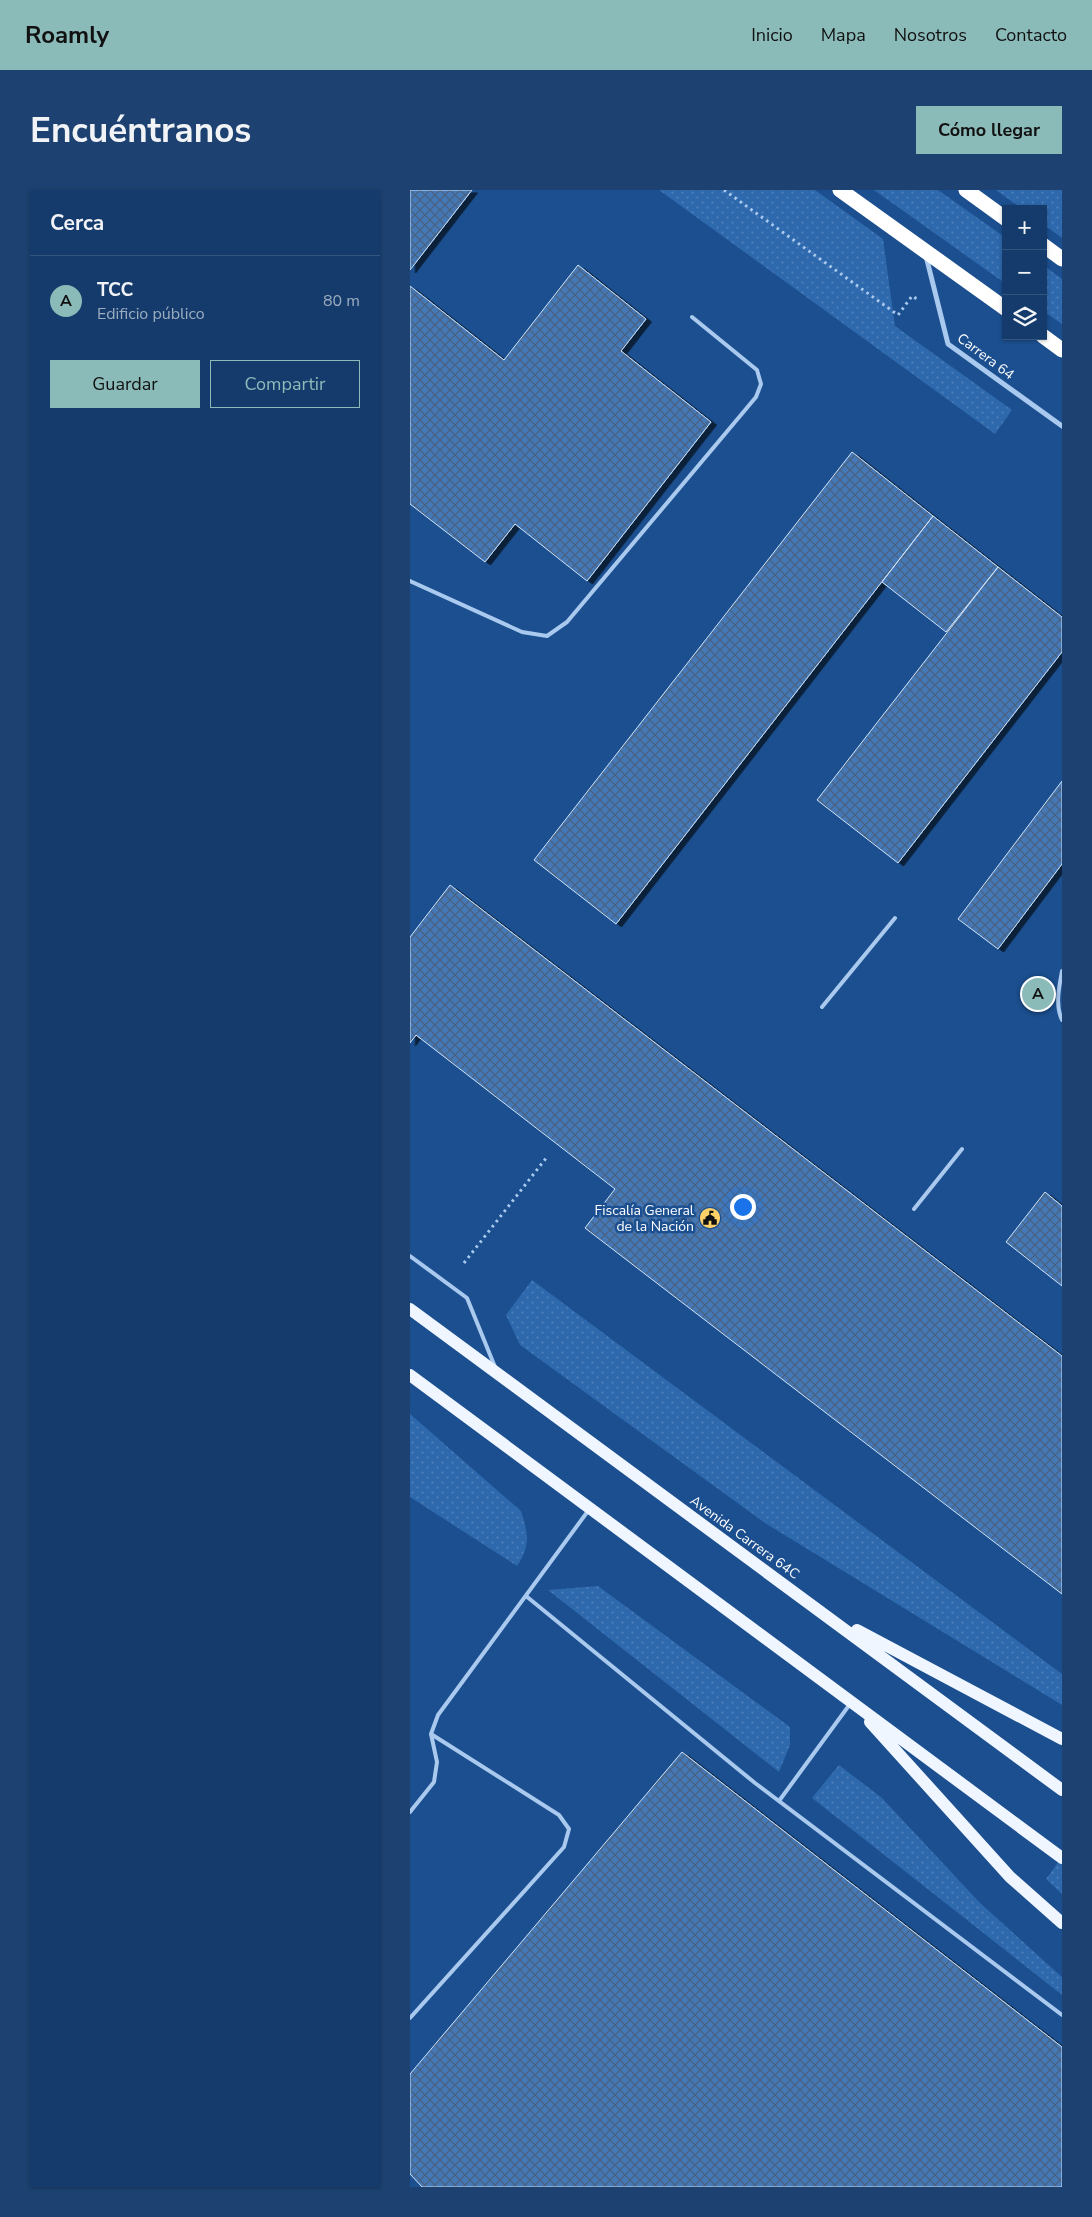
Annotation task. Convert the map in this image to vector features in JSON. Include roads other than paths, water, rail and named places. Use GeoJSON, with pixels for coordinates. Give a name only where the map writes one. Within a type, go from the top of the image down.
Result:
{"type":"FeatureCollection","features":[{"type":"Feature","properties":{"kind":"highway"},"geometry":{"type":"LineString","coordinates":[[840,190],[1002,307]]}},
{"type":"Feature","properties":{"kind":"highway"},"geometry":{"type":"LineString","coordinates":[[966,190],[1002,215]]}},
{"type":"Feature","properties":{"kind":"highway"},"geometry":{"type":"LineString","coordinates":[[1047,248],[1062,259]]}},
{"type":"Feature","properties":{"kind":"highway"},"geometry":{"type":"LineString","coordinates":[[1047,339],[1062,350]]}},
{"type":"Feature","properties":{"kind":"main road","name":"Avenida Carrera 64C"},"geometry":{"type":"LineString","coordinates":[[410,1309],[1062,1790]]}},
{"type":"Feature","properties":{"kind":"main road"},"geometry":{"type":"LineString","coordinates":[[410,1375],[1061,1857]]}},
{"type":"Feature","properties":{"kind":"main road"},"geometry":{"type":"LineString","coordinates":[[818,1609],[1062,1739]]}},
{"type":"Feature","properties":{"kind":"main road"},"geometry":{"type":"LineString","coordinates":[[852,1702],[1010,1877],[1062,1923]]}},
{"type":"Feature","properties":{"kind":"street","name":"Carrera 64"},"geometry":{"type":"LineString","coordinates":[[924,251],[948,344],[1062,426]]}},
{"type":"Feature","properties":{"kind":"lane"},"geometry":{"type":"LineString","coordinates":[[410,581],[522,632],[547,636],[567,622],[756,397],[761,384],[757,370],[692,317]]}},
{"type":"Feature","properties":{"kind":"lane"},"geometry":{"type":"LineString","coordinates":[[822,1007],[895,918]]}},
{"type":"Feature","properties":{"kind":"lane"},"geometry":{"type":"LineString","coordinates":[[1062,972],[1058,992],[1058,1013],[1062,1020]]}},
{"type":"Feature","properties":{"kind":"lane"},"geometry":{"type":"LineString","coordinates":[[914,1210],[962,1149]]}},
{"type":"Feature","properties":{"kind":"lane"},"geometry":{"type":"LineString","coordinates":[[410,1256],[467,1298],[497,1372]]}},
{"type":"Feature","properties":{"kind":"lane"},"geometry":{"type":"LineString","coordinates":[[410,1812],[434,1782],[437,1762],[431,1734],[438,1715],[590,1508]]}},
{"type":"Feature","properties":{"kind":"lane"},"geometry":{"type":"LineString","coordinates":[[526,1596],[779,1801],[1062,2015]]}},
{"type":"Feature","properties":{"kind":"lane"},"geometry":{"type":"LineString","coordinates":[[779,1801],[852,1702]]}},
{"type":"Feature","properties":{"kind":"lane"},"geometry":{"type":"LineString","coordinates":[[410,2018],[564,1847],[569,1829],[560,1815],[431,1734]]}},
{"type":"Feature","properties":{"kind":"place","name":"TCC"},"geometry":{"type":"Point","coordinates":[1038,994]}},
{"type":"Feature","properties":{"kind":"place","name":"Fiscalía General de la Nación"},"geometry":{"type":"Point","coordinates":[710,1218]}}]}
